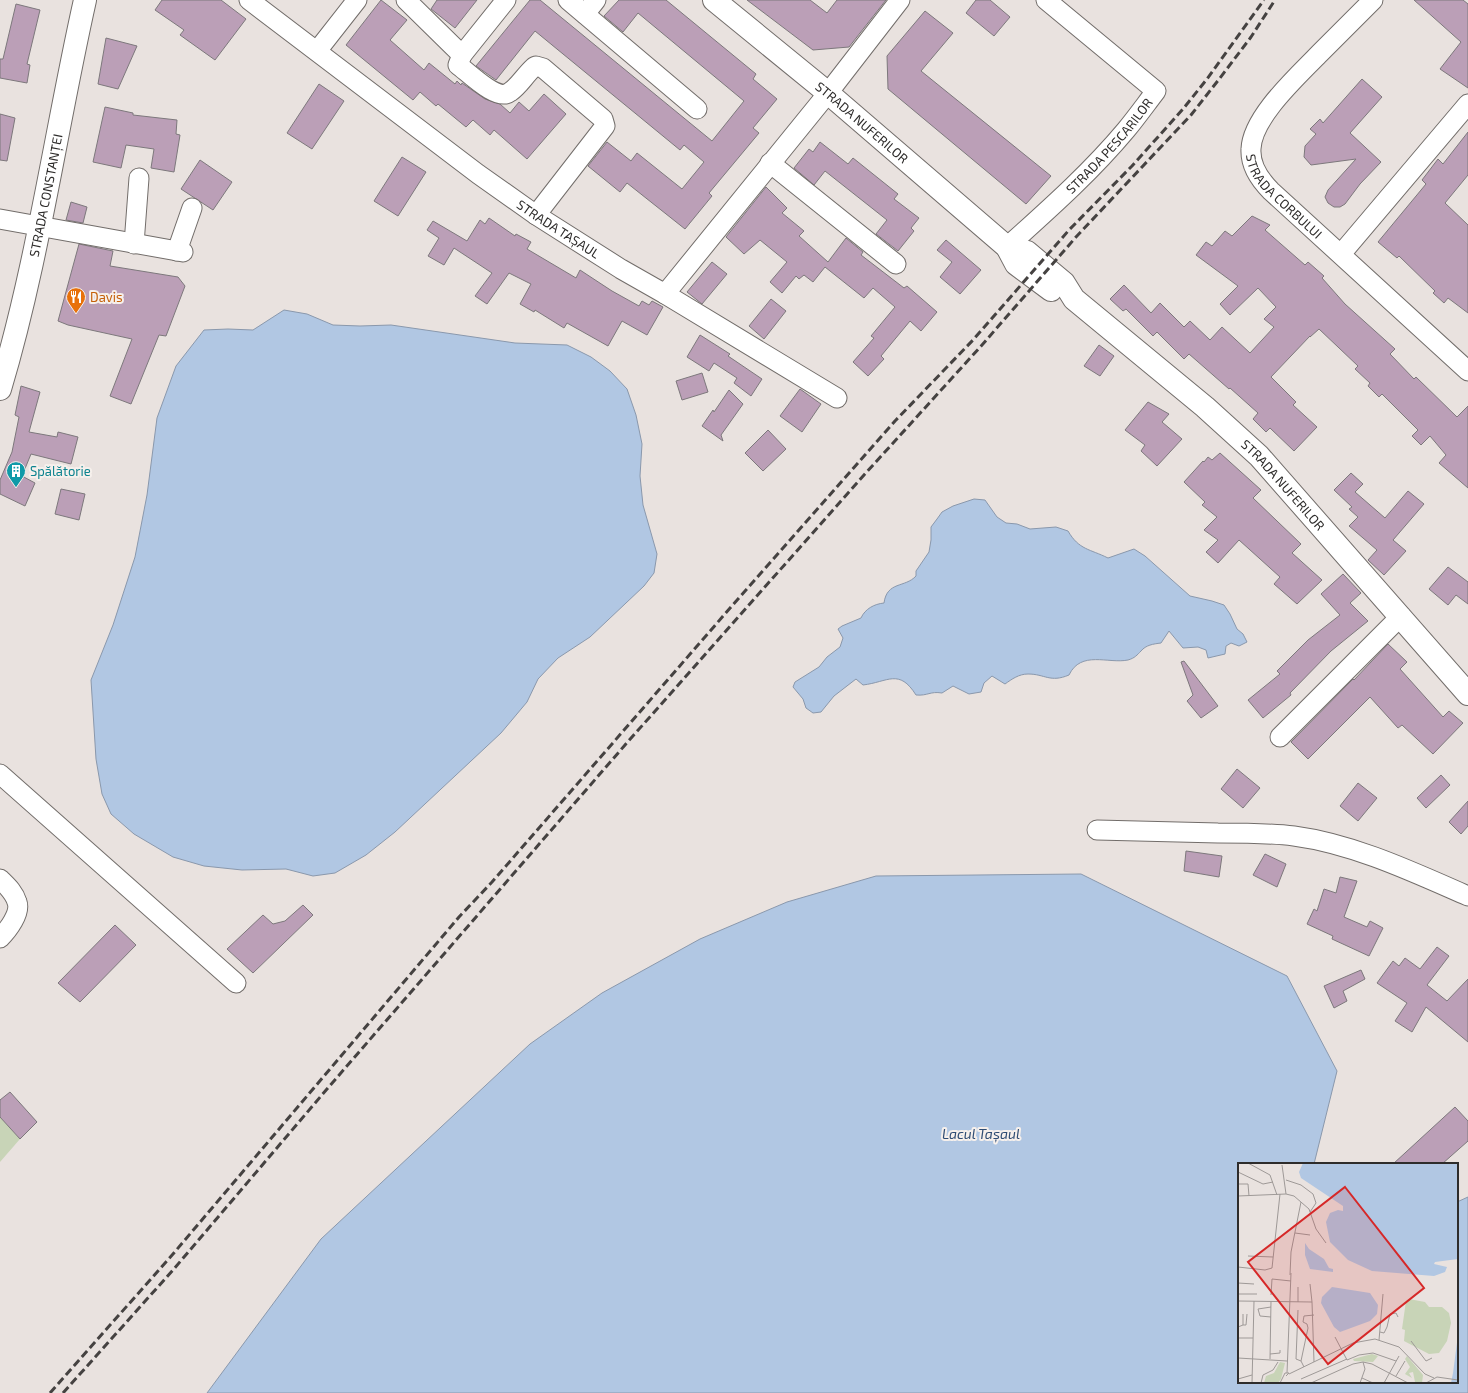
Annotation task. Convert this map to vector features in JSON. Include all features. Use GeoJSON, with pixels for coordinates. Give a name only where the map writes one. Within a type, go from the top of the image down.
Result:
{"type":"FeatureCollection","features":[{"type":"Feature","properties":{"kind":"street","name":"STRADA CONSTANȚEI"},"geometry":{"type":"LineString","coordinates":[[0,389],[17,326],[39,226],[85,0]]}},
{"type":"Feature","properties":{"kind":"street","name":"STRADA TAȘAUL"},"geometry":{"type":"LineString","coordinates":[[250,0],[478,174],[536,215],[621,269],[837,398]]}},
{"type":"Feature","properties":{"kind":"street"},"geometry":{"type":"LineString","coordinates":[[316,51],[357,0]]}},
{"type":"Feature","properties":{"kind":"street"},"geometry":{"type":"LineString","coordinates":[[506,0],[462,55],[458,65],[493,92],[502,94],[509,93],[534,67],[536,66],[543,68],[603,119],[605,126],[536,215]]}},
{"type":"Feature","properties":{"kind":"street"},"geometry":{"type":"LineString","coordinates":[[568,0],[590,7],[697,109]]}},
{"type":"Feature","properties":{"kind":"street","name":"STRADA NUFERILOR"},"geometry":{"type":"LineString","coordinates":[[714,0],[828,93],[1007,247],[1027,252],[1064,283],[1074,299],[1205,407],[1260,456],[1468,694]]}},
{"type":"Feature","properties":{"kind":"street"},"geometry":{"type":"LineString","coordinates":[[665,294],[828,93],[900,0]]}},
{"type":"Feature","properties":{"kind":"street","name":"STRADA PESCARILOR"},"geometry":{"type":"LineString","coordinates":[[1007,247],[1045,213],[1102,156],[1125,131],[1156,91],[1046,0]]}},
{"type":"Feature","properties":{"kind":"street","name":"STRADA CORBULUI"},"geometry":{"type":"LineString","coordinates":[[1373,0],[1280,95],[1260,121],[1251,147],[1251,159],[1261,181],[1468,371]]}},
{"type":"Feature","properties":{"kind":"street"},"geometry":{"type":"LineString","coordinates":[[412,2],[462,55]]}},
{"type":"Feature","properties":{"kind":"street"},"geometry":{"type":"LineString","coordinates":[[1341,254],[1468,104]]}},
{"type":"Feature","properties":{"kind":"street"},"geometry":{"type":"LineString","coordinates":[[770,164],[896,264]]}},
{"type":"Feature","properties":{"kind":"street"},"geometry":{"type":"LineString","coordinates":[[134,244],[139,178]]}},
{"type":"Feature","properties":{"kind":"street"},"geometry":{"type":"LineString","coordinates":[[0,219],[180,252],[192,208]]}},
{"type":"Feature","properties":{"kind":"street"},"geometry":{"type":"LineString","coordinates":[[1280,737],[1401,616]]}},
{"type":"Feature","properties":{"kind":"street"},"geometry":{"type":"LineString","coordinates":[[0,774],[236,983]]}},
{"type":"Feature","properties":{"kind":"street"},"geometry":{"type":"LineString","coordinates":[[1097,830],[1258,833],[1294,836],[1328,843],[1364,854],[1415,873],[1468,896]]}},
{"type":"Feature","properties":{"kind":"street"},"geometry":{"type":"LineString","coordinates":[[0,879],[12,891],[18,903],[15,918],[0,938]]}},
{"type":"Feature","properties":{"kind":"green space"},"geometry":{"type":"Polygon","coordinates":[[[0,1117],[20,1139],[0,1162],[0,1117]]]}},
{"type":"Feature","properties":{"kind":"water"},"geometry":{"type":"Polygon","coordinates":[[[284,310],[307,314],[333,325],[391,325],[515,343],[567,345],[591,357],[610,371],[627,389],[636,415],[642,444],[640,476],[643,505],[657,554],[654,573],[644,586],[590,637],[558,658],[538,679],[527,702],[501,733],[395,832],[366,855],[335,873],[313,876],[286,869],[242,870],[204,866],[173,857],[134,834],[111,814],[102,794],[96,759],[91,680],[113,625],[135,557],[147,495],[157,418],[176,366],[204,330],[253,330],[284,310]]]}},
{"type":"Feature","properties":{"kind":"water"},"geometry":{"type":"Polygon","coordinates":[[[974,499],[985,500],[997,517],[1006,523],[1017,524],[1030,529],[1056,527],[1068,531],[1081,546],[1108,558],[1134,549],[1145,556],[1190,596],[1224,605],[1237,629],[1243,634],[1247,642],[1239,646],[1231,643],[1226,646],[1225,654],[1208,658],[1206,650],[1198,647],[1183,648],[1169,631],[1161,643],[1147,646],[1136,656],[1128,660],[1088,660],[1074,667],[1069,675],[1062,677],[1052,678],[1034,674],[1025,674],[1016,677],[1005,684],[992,676],[984,683],[981,692],[969,694],[953,686],[942,693],[920,695],[916,695],[910,687],[898,679],[863,685],[856,679],[834,696],[821,712],[813,713],[806,708],[803,699],[793,687],[795,682],[819,667],[827,657],[840,647],[843,638],[838,629],[861,618],[865,612],[877,604],[884,603],[889,591],[912,580],[916,576],[916,571],[929,552],[931,527],[942,512],[953,506],[974,499]]]}},
{"type":"Feature","properties":{"kind":"water","name":"Lacul Tașaul"},"geometry":{"type":"Polygon","coordinates":[[[1081,874],[1287,976],[1337,1071],[1314,1163],[1238,1163],[1238,1383],[1458,1383],[1458,1202],[1468,1197],[1468,1393],[207,1393],[321,1239],[530,1044],[602,993],[700,939],[787,902],[876,876],[1081,874]]]}},
{"type":"Feature","properties":{"kind":"building"},"geometry":{"type":"Polygon","coordinates":[[[162,0],[221,0],[246,19],[215,60],[180,35],[184,30],[155,10],[162,0]]]}},
{"type":"Feature","properties":{"kind":"building"},"geometry":{"type":"Polygon","coordinates":[[[381,0],[407,20],[390,40],[424,70],[429,63],[455,84],[457,81],[461,85],[462,83],[485,99],[500,104],[510,113],[519,102],[529,111],[544,94],[566,114],[527,159],[494,130],[490,135],[473,120],[466,127],[438,104],[436,106],[420,92],[413,100],[346,45],[381,0]]]}},
{"type":"Feature","properties":{"kind":"building"},"geometry":{"type":"Polygon","coordinates":[[[437,0],[477,0],[455,28],[431,9],[437,0]]]}},
{"type":"Feature","properties":{"kind":"building"},"geometry":{"type":"Polygon","coordinates":[[[530,0],[540,0],[712,141],[744,101],[638,13],[623,32],[604,16],[619,0],[666,0],[756,74],[753,79],[777,99],[753,128],[759,133],[709,193],[712,196],[685,229],[627,183],[620,192],[588,166],[607,142],[631,161],[637,153],[682,189],[704,162],[684,145],[680,150],[535,31],[496,80],[476,66],[530,0]]]}},
{"type":"Feature","properties":{"kind":"building"},"geometry":{"type":"Polygon","coordinates":[[[747,0],[810,0],[827,13],[837,0],[886,0],[849,47],[813,50],[747,0]]]}},
{"type":"Feature","properties":{"kind":"building"},"geometry":{"type":"Polygon","coordinates":[[[976,0],[990,0],[1010,17],[994,36],[966,13],[976,0]]]}},
{"type":"Feature","properties":{"kind":"building"},"geometry":{"type":"Polygon","coordinates":[[[1414,0],[1463,0],[1468,4],[1468,88],[1440,69],[1461,42],[1414,0]]]}},
{"type":"Feature","properties":{"kind":"building"},"geometry":{"type":"Polygon","coordinates":[[[16,4],[40,10],[27,64],[30,65],[27,83],[0,78],[0,59],[3,59],[16,4]]]}},
{"type":"Feature","properties":{"kind":"building"},"geometry":{"type":"Polygon","coordinates":[[[925,11],[953,33],[921,71],[1051,176],[1026,204],[888,89],[887,56],[925,11]]]}},
{"type":"Feature","properties":{"kind":"building"},"geometry":{"type":"Polygon","coordinates":[[[106,38],[137,46],[118,89],[98,84],[106,38]]]}},
{"type":"Feature","properties":{"kind":"building"},"geometry":{"type":"Polygon","coordinates":[[[1362,79],[1382,97],[1350,133],[1381,162],[1360,184],[1345,204],[1340,207],[1334,207],[1328,203],[1325,197],[1328,190],[1356,159],[1311,165],[1304,157],[1305,146],[1316,134],[1310,129],[1320,119],[1323,123],[1362,79]]]}},
{"type":"Feature","properties":{"kind":"building"},"geometry":{"type":"Polygon","coordinates":[[[319,84],[344,101],[312,149],[287,133],[319,84]]]}},
{"type":"Feature","properties":{"kind":"building"},"geometry":{"type":"Polygon","coordinates":[[[105,107],[133,113],[133,115],[177,120],[176,134],[180,135],[174,172],[151,168],[154,149],[126,145],[121,168],[93,162],[105,107]]]}},
{"type":"Feature","properties":{"kind":"building"},"geometry":{"type":"Polygon","coordinates":[[[0,114],[15,118],[7,161],[0,160],[0,114]]]}},
{"type":"Feature","properties":{"kind":"building"},"geometry":{"type":"Polygon","coordinates":[[[1468,132],[1468,175],[1445,203],[1468,225],[1468,313],[1448,298],[1444,303],[1433,293],[1435,291],[1399,256],[1397,258],[1378,242],[1426,184],[1422,180],[1438,159],[1443,164],[1468,132]]]}},
{"type":"Feature","properties":{"kind":"building"},"geometry":{"type":"Polygon","coordinates":[[[820,142],[848,164],[853,158],[898,194],[894,199],[919,218],[911,228],[914,231],[898,251],[876,234],[887,220],[825,171],[814,185],[794,168],[809,149],[813,152],[820,142]]]}},
{"type":"Feature","properties":{"kind":"building"},"geometry":{"type":"Polygon","coordinates":[[[402,157],[426,172],[398,216],[374,201],[402,157]]]}},
{"type":"Feature","properties":{"kind":"building"},"geometry":{"type":"Polygon","coordinates":[[[200,160],[232,182],[213,210],[181,189],[200,160]]]}},
{"type":"Feature","properties":{"kind":"building"},"geometry":{"type":"Polygon","coordinates":[[[766,187],[787,208],[782,213],[804,231],[799,236],[828,262],[846,238],[863,252],[861,255],[904,288],[907,286],[937,312],[921,331],[910,321],[881,356],[884,359],[868,376],[853,362],[874,338],[871,336],[895,307],[873,288],[864,298],[825,267],[813,282],[804,275],[799,279],[796,276],[782,293],[770,282],[787,262],[760,240],[744,254],[726,237],[766,187]]]}},
{"type":"Feature","properties":{"kind":"building"},"geometry":{"type":"Polygon","coordinates":[[[71,202],[87,207],[83,223],[66,220],[71,202]]]}},
{"type":"Feature","properties":{"kind":"building"},"geometry":{"type":"Polygon","coordinates":[[[1252,216],[1270,225],[1265,230],[1305,265],[1308,262],[1324,276],[1322,278],[1345,304],[1395,349],[1390,354],[1414,379],[1416,377],[1457,417],[1468,406],[1468,488],[1439,463],[1446,455],[1430,436],[1421,445],[1412,436],[1418,430],[1382,394],[1379,397],[1368,386],[1370,383],[1355,369],[1358,366],[1319,329],[1310,336],[1271,377],[1296,402],[1293,405],[1317,427],[1294,451],[1270,428],[1266,432],[1253,419],[1258,413],[1189,354],[1184,359],[1157,332],[1153,336],[1126,309],[1123,311],[1110,299],[1124,285],[1151,313],[1160,303],[1184,327],[1190,321],[1210,340],[1222,327],[1250,353],[1274,327],[1264,319],[1276,307],[1258,288],[1230,315],[1220,304],[1238,286],[1196,255],[1206,242],[1212,246],[1225,231],[1232,236],[1252,216]]]}},
{"type":"Feature","properties":{"kind":"building"},"geometry":{"type":"Polygon","coordinates":[[[489,218],[515,236],[516,234],[531,242],[527,249],[576,278],[580,270],[612,291],[639,306],[642,301],[649,305],[652,301],[663,307],[647,335],[622,321],[608,346],[567,323],[564,328],[535,310],[534,312],[520,304],[531,284],[509,273],[487,304],[475,296],[492,273],[454,248],[444,265],[428,256],[439,238],[427,230],[433,221],[467,241],[480,220],[485,224],[489,218]]]}},
{"type":"Feature","properties":{"kind":"building"},"geometry":{"type":"Polygon","coordinates":[[[946,240],[981,270],[960,294],[940,277],[952,262],[937,250],[946,240]]]}},
{"type":"Feature","properties":{"kind":"building"},"geometry":{"type":"Polygon","coordinates":[[[79,244],[113,251],[110,266],[178,277],[185,286],[166,336],[159,335],[131,404],[110,396],[132,339],[68,325],[58,321],[79,244]]]}},
{"type":"Feature","properties":{"kind":"building"},"geometry":{"type":"Polygon","coordinates":[[[712,262],[727,274],[702,304],[687,292],[712,262]]]}},
{"type":"Feature","properties":{"kind":"building"},"geometry":{"type":"Polygon","coordinates":[[[771,299],[786,311],[764,339],[749,326],[771,299]]]}},
{"type":"Feature","properties":{"kind":"building"},"geometry":{"type":"Polygon","coordinates":[[[700,335],[730,354],[728,356],[762,379],[751,396],[734,383],[737,378],[714,363],[709,371],[687,357],[700,335]]]}},
{"type":"Feature","properties":{"kind":"building"},"geometry":{"type":"Polygon","coordinates":[[[1099,345],[1114,356],[1100,376],[1084,366],[1099,345]]]}},
{"type":"Feature","properties":{"kind":"building"},"geometry":{"type":"Polygon","coordinates":[[[702,373],[708,392],[682,400],[676,381],[702,373]]]}},
{"type":"Feature","properties":{"kind":"building"},"geometry":{"type":"Polygon","coordinates":[[[21,386],[40,392],[29,432],[57,437],[58,432],[78,437],[71,464],[31,454],[22,476],[35,483],[25,506],[0,494],[0,480],[12,452],[19,417],[15,415],[21,386]]]}},
{"type":"Feature","properties":{"kind":"building"},"geometry":{"type":"Polygon","coordinates":[[[800,389],[821,404],[802,432],[780,416],[800,389]]]}},
{"type":"Feature","properties":{"kind":"building"},"geometry":{"type":"Polygon","coordinates":[[[729,390],[743,404],[721,435],[723,441],[702,426],[713,410],[714,412],[729,390]]]}},
{"type":"Feature","properties":{"kind":"building"},"geometry":{"type":"Polygon","coordinates":[[[1148,402],[1169,414],[1162,422],[1182,439],[1157,466],[1141,451],[1145,445],[1125,430],[1148,402]]]}},
{"type":"Feature","properties":{"kind":"building"},"geometry":{"type":"Polygon","coordinates":[[[768,430],[786,449],[763,471],[745,453],[768,430]]]}},
{"type":"Feature","properties":{"kind":"building"},"geometry":{"type":"Polygon","coordinates":[[[1220,453],[1261,490],[1253,498],[1301,544],[1292,553],[1322,580],[1297,604],[1274,584],[1280,577],[1239,540],[1218,563],[1206,552],[1218,540],[1204,530],[1217,517],[1202,505],[1205,502],[1184,482],[1203,461],[1204,462],[1208,457],[1212,460],[1220,453]]]}},
{"type":"Feature","properties":{"kind":"building"},"geometry":{"type":"Polygon","coordinates":[[[1351,473],[1363,484],[1355,492],[1385,518],[1408,491],[1424,504],[1393,540],[1406,551],[1384,575],[1368,560],[1377,550],[1349,526],[1358,517],[1349,509],[1352,507],[1334,490],[1351,473]]]}},
{"type":"Feature","properties":{"kind":"building"},"geometry":{"type":"Polygon","coordinates":[[[61,489],[85,494],[79,520],[55,514],[61,489]]]}},
{"type":"Feature","properties":{"kind":"building"},"geometry":{"type":"Polygon","coordinates":[[[1448,567],[1468,582],[1468,604],[1456,595],[1448,605],[1429,589],[1448,567]]]}},
{"type":"Feature","properties":{"kind":"building"},"geometry":{"type":"Polygon","coordinates":[[[1343,574],[1361,593],[1350,603],[1368,621],[1331,651],[1290,693],[1291,695],[1263,718],[1248,700],[1280,674],[1277,671],[1308,640],[1340,615],[1321,594],[1343,574]]]}},
{"type":"Feature","properties":{"kind":"building"},"geometry":{"type":"Polygon","coordinates":[[[1388,644],[1407,662],[1400,669],[1443,717],[1449,711],[1463,723],[1433,754],[1402,725],[1398,728],[1370,697],[1308,759],[1291,742],[1388,644]]]}},
{"type":"Feature","properties":{"kind":"building"},"geometry":{"type":"Polygon","coordinates":[[[1184,661],[1218,706],[1201,718],[1187,701],[1193,695],[1181,662],[1184,661]]]}},
{"type":"Feature","properties":{"kind":"building"},"geometry":{"type":"Polygon","coordinates":[[[1237,769],[1260,788],[1243,808],[1221,789],[1237,769]]]}},
{"type":"Feature","properties":{"kind":"building"},"geometry":{"type":"Polygon","coordinates":[[[1441,775],[1450,785],[1426,808],[1417,798],[1441,775]]]}},
{"type":"Feature","properties":{"kind":"building"},"geometry":{"type":"Polygon","coordinates":[[[1358,783],[1377,798],[1358,821],[1340,806],[1358,783]]]}},
{"type":"Feature","properties":{"kind":"building"},"geometry":{"type":"Polygon","coordinates":[[[1468,801],[1468,826],[1461,834],[1449,822],[1468,801]]]}},
{"type":"Feature","properties":{"kind":"building"},"geometry":{"type":"Polygon","coordinates":[[[1186,851],[1222,856],[1219,877],[1184,871],[1186,851]]]}},
{"type":"Feature","properties":{"kind":"building"},"geometry":{"type":"Polygon","coordinates":[[[1265,854],[1286,864],[1277,887],[1253,875],[1265,854]]]}},
{"type":"Feature","properties":{"kind":"building"},"geometry":{"type":"Polygon","coordinates":[[[1340,877],[1357,881],[1344,917],[1367,927],[1370,921],[1383,928],[1369,956],[1332,939],[1333,936],[1307,924],[1314,909],[1317,911],[1324,889],[1336,893],[1340,877]]]}},
{"type":"Feature","properties":{"kind":"building"},"geometry":{"type":"Polygon","coordinates":[[[303,905],[313,915],[253,973],[227,949],[263,915],[273,924],[285,921],[303,905]]]}},
{"type":"Feature","properties":{"kind":"building"},"geometry":{"type":"Polygon","coordinates":[[[115,925],[136,945],[80,1002],[58,983],[115,925]]]}},
{"type":"Feature","properties":{"kind":"building"},"geometry":{"type":"Polygon","coordinates":[[[1437,947],[1449,956],[1427,985],[1447,1001],[1468,979],[1468,1042],[1426,1007],[1412,1032],[1395,1021],[1407,1003],[1377,983],[1393,961],[1399,966],[1405,958],[1420,969],[1437,947]]]}},
{"type":"Feature","properties":{"kind":"building"},"geometry":{"type":"Polygon","coordinates":[[[1361,970],[1365,979],[1343,991],[1347,1001],[1334,1008],[1324,986],[1361,970]]]}},
{"type":"Feature","properties":{"kind":"building"},"geometry":{"type":"Polygon","coordinates":[[[10,1092],[37,1122],[20,1139],[0,1117],[0,1100],[10,1092]]]}},
{"type":"Feature","properties":{"kind":"building"},"geometry":{"type":"Polygon","coordinates":[[[1455,1107],[1468,1121],[1468,1141],[1443,1163],[1394,1163],[1455,1107]]]}},
{"type":"Feature","properties":{"kind":"railway"},"geometry":{"type":"LineString","coordinates":[[50,1393],[173,1254],[459,917],[492,882],[895,421],[973,340],[1069,230],[1132,166],[1183,109],[1207,79],[1264,0]]}},
{"type":"Feature","properties":{"kind":"railway"},"geometry":{"type":"LineString","coordinates":[[63,1393],[173,1270],[327,1089],[625,745],[864,475],[982,345],[1076,237],[1191,115],[1251,37],[1275,0]]}},
{"type":"Feature","properties":{"kind":"place","name":"Davis"},"geometry":{"type":"Point","coordinates":[76,314]}},
{"type":"Feature","properties":{"kind":"place","name":"Spălătorie"},"geometry":{"type":"Point","coordinates":[16,488]}}]}
